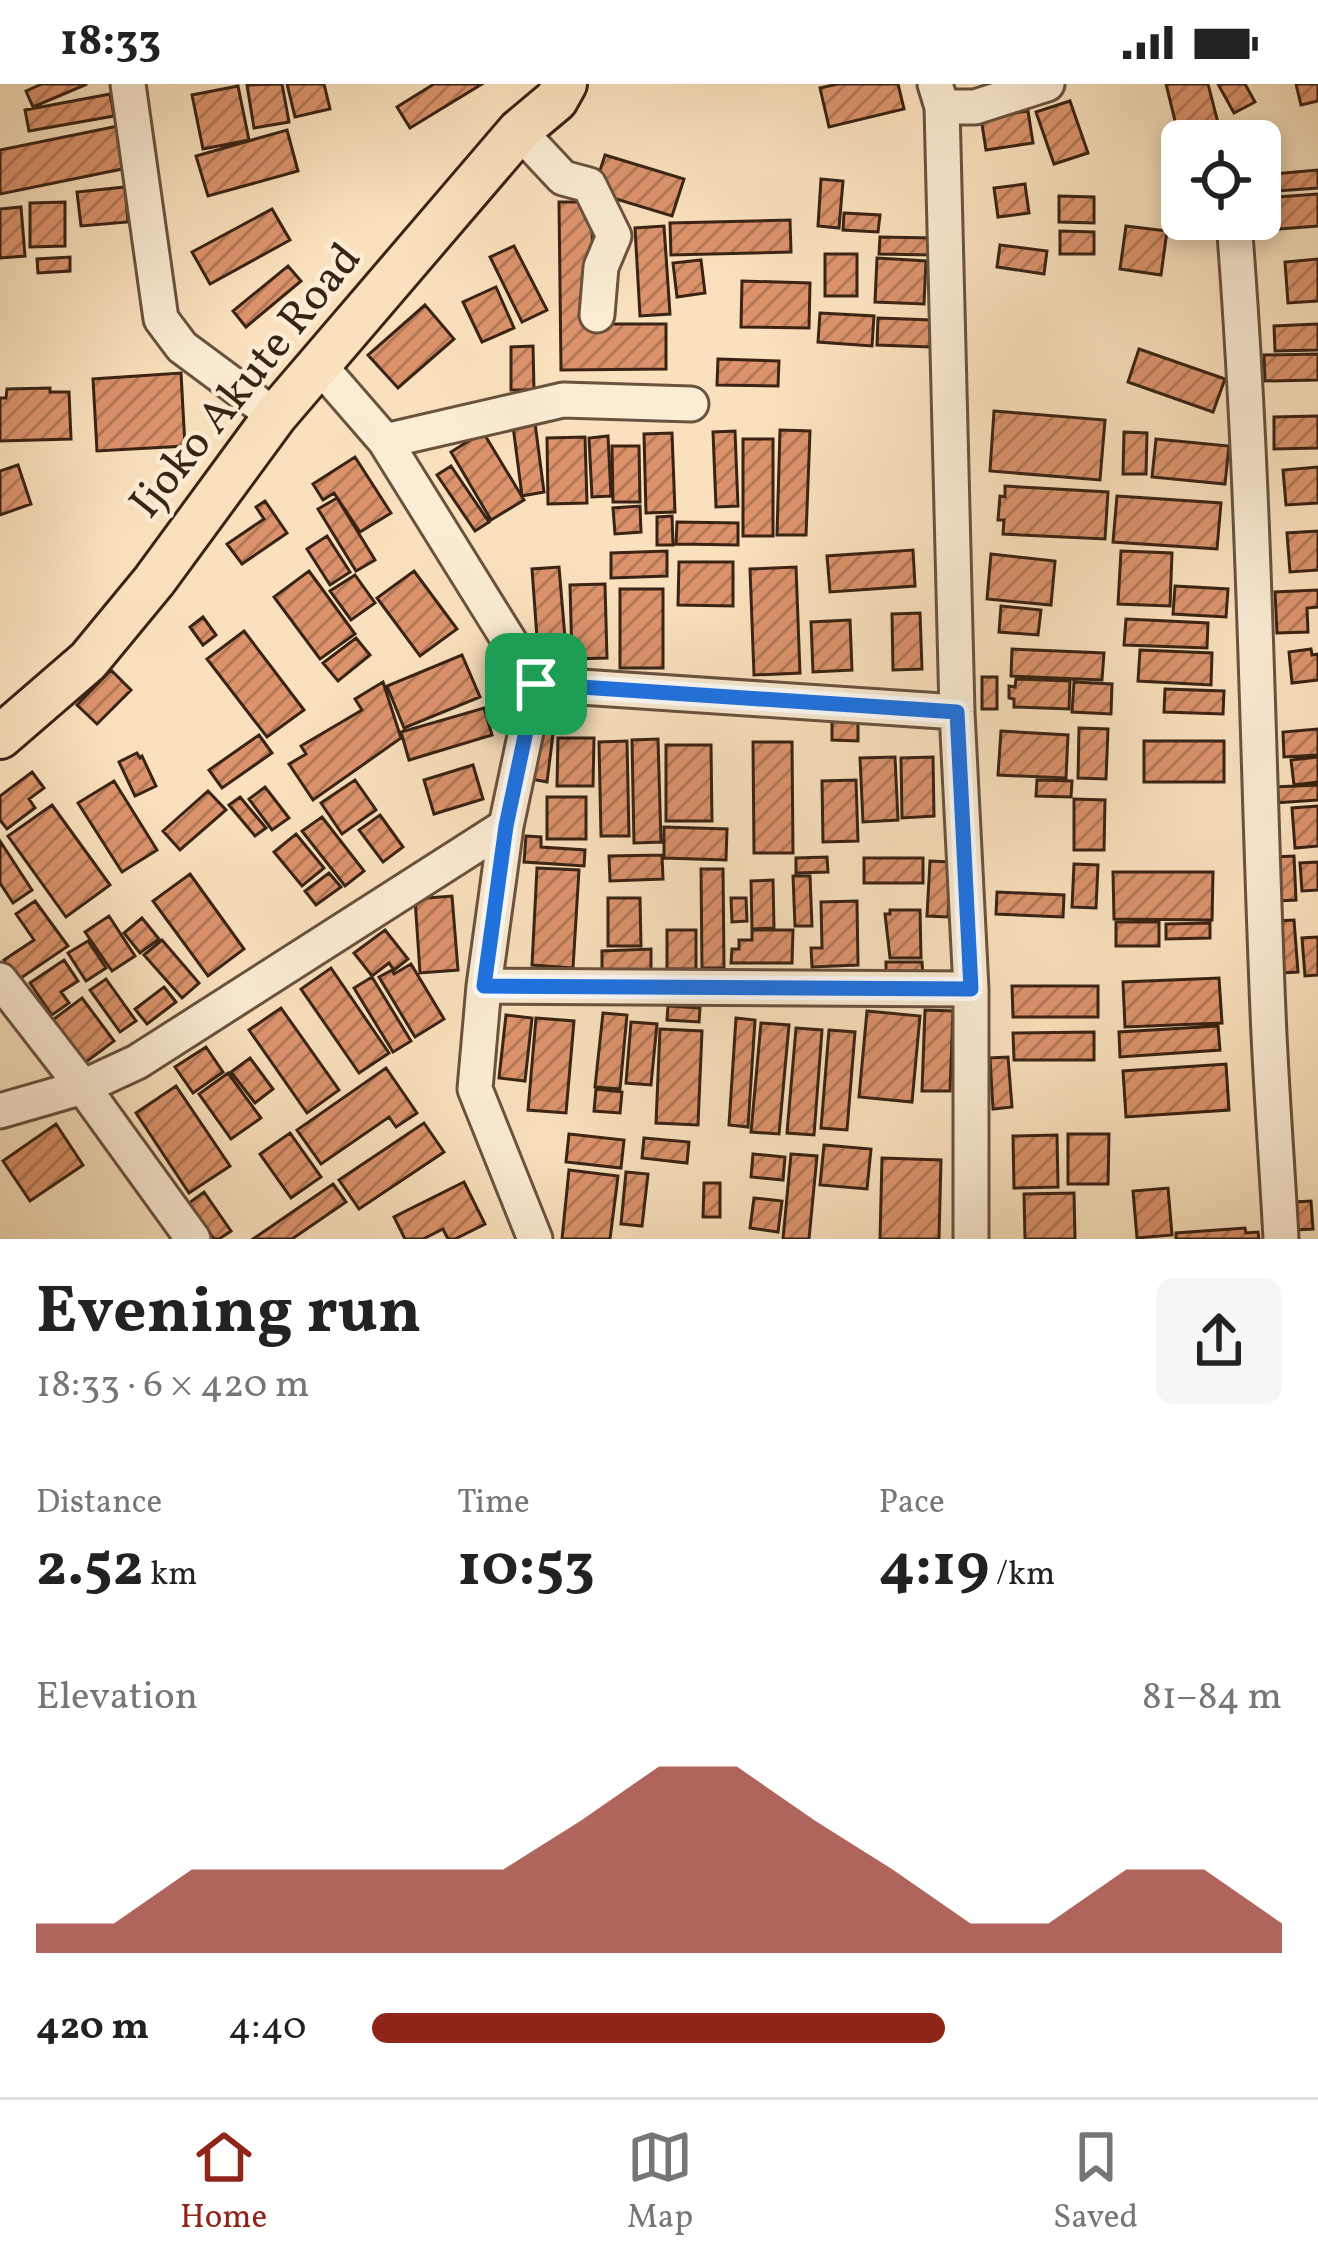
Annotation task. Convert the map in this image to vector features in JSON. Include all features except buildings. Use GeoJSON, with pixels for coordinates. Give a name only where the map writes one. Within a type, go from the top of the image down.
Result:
{"type":"FeatureCollection","features":[{"type":"Feature","properties":{"kind":"main road","name":"Ijoko Akute Road"},"geometry":{"type":"LineString","coordinates":[[0,736],[88,661],[154,581],[275,416],[556,89]]}},
{"type":"Feature","properties":{"kind":"street"},"geometry":{"type":"LineString","coordinates":[[128,84],[161,319],[182,347],[275,416]]}},
{"type":"Feature","properties":{"kind":"street"},"geometry":{"type":"LineString","coordinates":[[971,1239],[971,989],[957,712],[939,95],[975,106],[1047,84]]}},
{"type":"Feature","properties":{"kind":"street"},"geometry":{"type":"LineString","coordinates":[[519,131],[563,178],[589,185],[614,236],[601,267],[598,316]]}},
{"type":"Feature","properties":{"kind":"street"},"geometry":{"type":"LineString","coordinates":[[1235,240],[1246,386],[1268,1013],[1281,1239]]}},
{"type":"Feature","properties":{"kind":"street"},"geometry":{"type":"LineString","coordinates":[[320,366],[385,441],[536,684],[506,826],[484,986],[476,1089],[535,1239]]}},
{"type":"Feature","properties":{"kind":"street"},"geometry":{"type":"LineString","coordinates":[[385,441],[563,400],[691,404]]}},
{"type":"Feature","properties":{"kind":"street"},"geometry":{"type":"LineString","coordinates":[[536,684],[957,712]]}},
{"type":"Feature","properties":{"kind":"street"},"geometry":{"type":"LineString","coordinates":[[0,1112],[83,1088],[137,1062],[506,826]]}},
{"type":"Feature","properties":{"kind":"street"},"geometry":{"type":"LineString","coordinates":[[0,980],[193,1239]]}},
{"type":"Feature","properties":{"kind":"street"},"geometry":{"type":"LineString","coordinates":[[484,986],[971,989]]}},
{"type":"Feature","properties":{"kind":"route"},"geometry":{"type":"LineString","coordinates":[[536,684],[957,712],[971,989],[484,986],[506,826],[536,684]]}}]}
